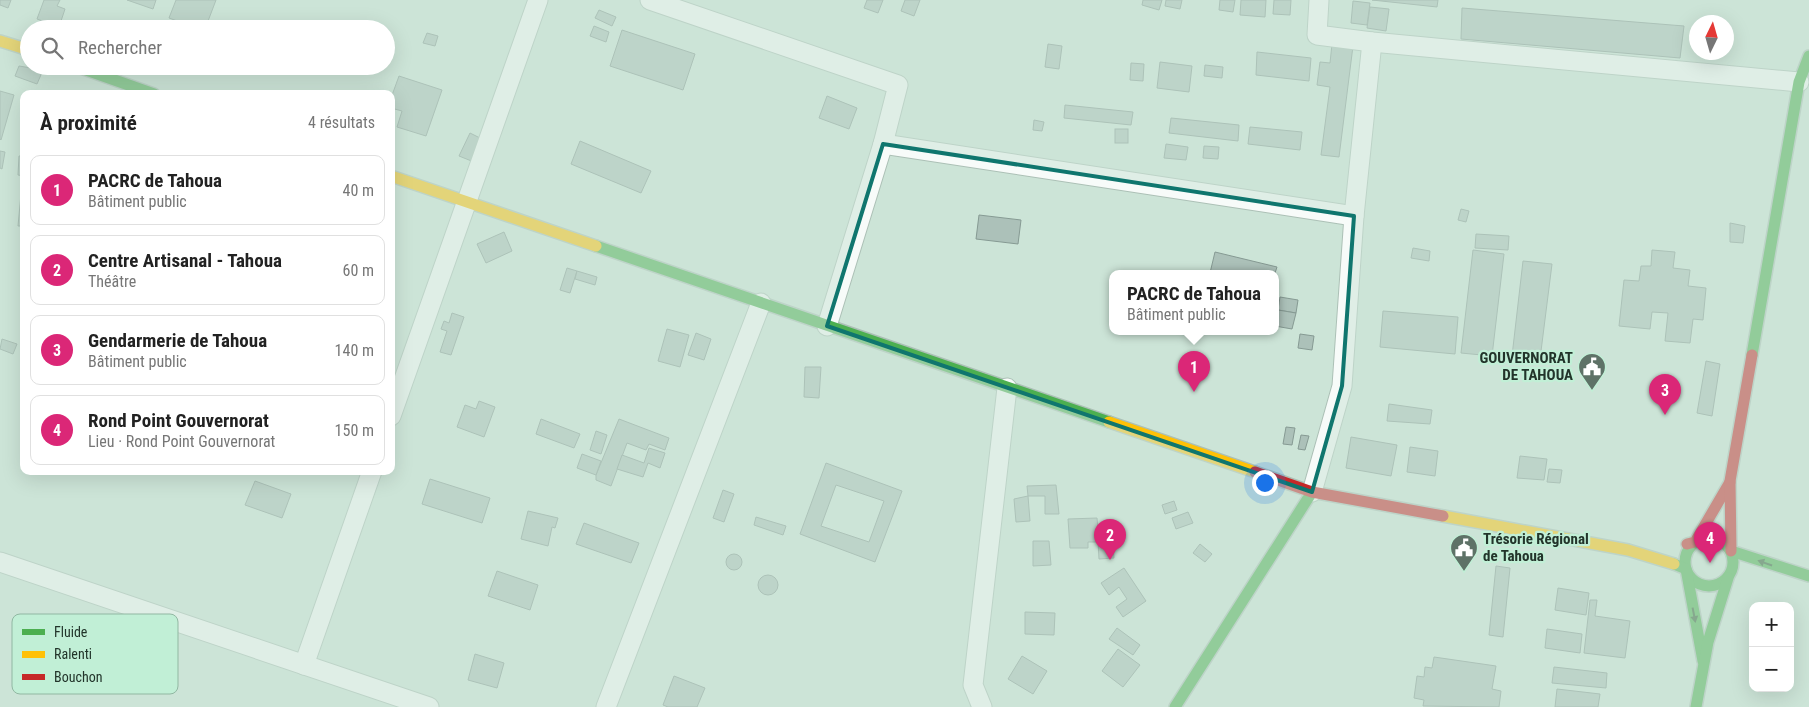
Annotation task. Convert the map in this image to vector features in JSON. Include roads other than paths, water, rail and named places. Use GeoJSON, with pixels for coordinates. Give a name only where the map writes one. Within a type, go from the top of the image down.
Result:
{"type":"FeatureCollection","features":[{"type":"Feature","properties":{"kind":"street"},"geometry":{"type":"LineString","coordinates":[[395,405],[538,0]]}},
{"type":"Feature","properties":{"kind":"street"},"geometry":{"type":"LineString","coordinates":[[650,0],[898,85],[884,144],[827,326]]}},
{"type":"Feature","properties":{"kind":"street"},"geometry":{"type":"LineString","coordinates":[[1319,0],[1317,35],[1372,42],[1799,82]]}},
{"type":"Feature","properties":{"kind":"street"},"geometry":{"type":"LineString","coordinates":[[0,40],[20,47]]}},
{"type":"Feature","properties":{"kind":"street"},"geometry":{"type":"LineString","coordinates":[[1175,707],[1312,492],[1342,386],[1354,216],[1372,42]]}},
{"type":"Feature","properties":{"kind":"street"},"geometry":{"type":"LineString","coordinates":[[1696,707],[1703,661],[1721,594],[1734,565],[1731,551],[1730,481],[1799,82],[1809,56]]}},
{"type":"Feature","properties":{"kind":"street"},"geometry":{"type":"LineString","coordinates":[[100,75],[143,90]]}},
{"type":"Feature","properties":{"kind":"street"},"geometry":{"type":"LineString","coordinates":[[884,144],[1354,216]]}},
{"type":"Feature","properties":{"kind":"street"},"geometry":{"type":"LineString","coordinates":[[395,177],[1312,492],[1628,550],[1686,569],[1694,581],[1708,586],[1715,586],[1728,578],[1746,577]]}},
{"type":"Feature","properties":{"kind":"street"},"geometry":{"type":"LineString","coordinates":[[606,707],[761,303]]}},
{"type":"Feature","properties":{"kind":"street"},"geometry":{"type":"LineString","coordinates":[[982,707],[973,685],[1007,388]]}},
{"type":"Feature","properties":{"kind":"street"},"geometry":{"type":"LineString","coordinates":[[304,665],[371,475]]}},
{"type":"Feature","properties":{"kind":"street"},"geometry":{"type":"LineString","coordinates":[[1703,661],[1685,557],[1730,481]]}},
{"type":"Feature","properties":{"kind":"street"},"geometry":{"type":"LineString","coordinates":[[1675,545],[1711,538],[1726,544],[1731,551],[1804,575]]}},
{"type":"Feature","properties":{"kind":"street"},"geometry":{"type":"LineString","coordinates":[[1628,550],[1656,548]]}},
{"type":"Feature","properties":{"kind":"street"},"geometry":{"type":"LineString","coordinates":[[0,562],[153,614]]}},
{"type":"Feature","properties":{"kind":"street"},"geometry":{"type":"LineString","coordinates":[[1773,576],[1804,575]]}},
{"type":"Feature","properties":{"kind":"street"},"geometry":{"type":"LineString","coordinates":[[178,622],[429,707]]}},
{"type":"Feature","properties":{"kind":"place","name":"GOUVERNORAT DE TAHOUA"},"geometry":{"type":"Point","coordinates":[1592,391]}},
{"type":"Feature","properties":{"kind":"place","name":"PACRC de Tahoua"},"geometry":{"type":"Point","coordinates":[1194,392]}},
{"type":"Feature","properties":{"kind":"place","name":"Gendarmerie de Tahoua"},"geometry":{"type":"Point","coordinates":[1665,415]}},
{"type":"Feature","properties":{"kind":"place","name":"Centre Artisanal - Tahoua"},"geometry":{"type":"Point","coordinates":[1110,560]}},
{"type":"Feature","properties":{"kind":"place","name":"Rond Point Gouvernorat"},"geometry":{"type":"Point","coordinates":[1710,563]}},
{"type":"Feature","properties":{"kind":"place","name":"Trésorie Régional de Tahoua"},"geometry":{"type":"Point","coordinates":[1464,572]}}]}
